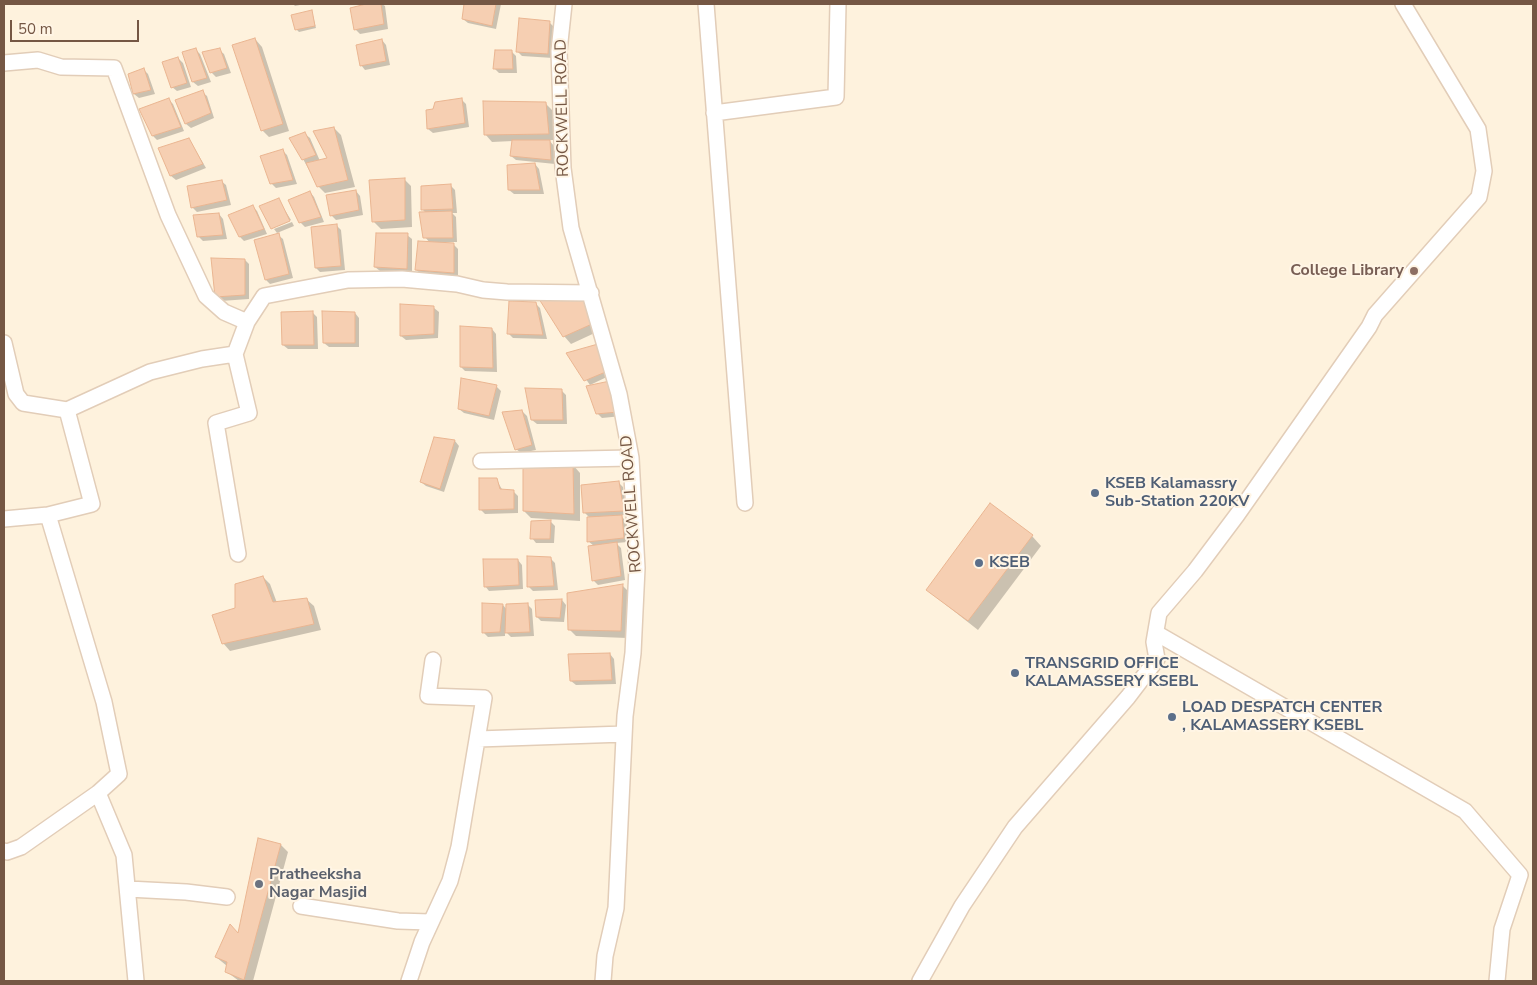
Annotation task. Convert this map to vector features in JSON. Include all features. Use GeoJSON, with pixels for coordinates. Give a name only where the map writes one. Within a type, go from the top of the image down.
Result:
{"type":"FeatureCollection","features":[{"type":"Feature","properties":{"kind":"street","name":"ROCKWELL ROAD"},"geometry":{"type":"LineString","coordinates":[[564,4],[559,51],[564,168],[571,228],[620,394],[631,458],[638,590],[624,734],[616,908],[605,956],[603,981]]}},
{"type":"Feature","properties":{"kind":"street"},"geometry":{"type":"LineString","coordinates":[[706,4],[745,504]]}},
{"type":"Feature","properties":{"kind":"street"},"geometry":{"type":"LineString","coordinates":[[714,113],[836,97],[838,4]]}},
{"type":"Feature","properties":{"kind":"street"},"geometry":{"type":"LineString","coordinates":[[920,981],[962,906],[1015,827],[1128,697],[1157,659],[1154,642],[1159,613],[1195,571],[1237,515],[1369,328],[1375,314],[1479,197],[1484,171],[1478,129],[1403,4]]}},
{"type":"Feature","properties":{"kind":"street"},"geometry":{"type":"LineString","coordinates":[[4,63],[38,60],[60,67],[114,68],[168,215],[206,296],[224,312],[247,322]]}},
{"type":"Feature","properties":{"kind":"street"},"geometry":{"type":"LineString","coordinates":[[238,554],[216,423],[250,413],[235,354],[247,322],[264,296],[348,280],[402,280],[457,284],[483,290],[507,292],[590,293]]}},
{"type":"Feature","properties":{"kind":"street"},"geometry":{"type":"LineString","coordinates":[[4,343],[16,394],[22,403],[67,410],[150,372],[202,359],[235,354]]}},
{"type":"Feature","properties":{"kind":"street"},"geometry":{"type":"LineString","coordinates":[[4,519],[48,514],[92,504],[67,410]]}},
{"type":"Feature","properties":{"kind":"street"},"geometry":{"type":"LineString","coordinates":[[481,461],[631,458]]}},
{"type":"Feature","properties":{"kind":"street"},"geometry":{"type":"LineString","coordinates":[[5,852],[22,847],[98,793],[119,774],[104,702],[48,514]]}},
{"type":"Feature","properties":{"kind":"street"},"geometry":{"type":"LineString","coordinates":[[1156,633],[1465,811],[1520,875],[1502,929],[1497,981]]}},
{"type":"Feature","properties":{"kind":"street"},"geometry":{"type":"LineString","coordinates":[[409,981],[430,922],[450,882],[460,847],[484,698],[428,696],[433,660]]}},
{"type":"Feature","properties":{"kind":"street"},"geometry":{"type":"LineString","coordinates":[[478,739],[624,734]]}},
{"type":"Feature","properties":{"kind":"street"},"geometry":{"type":"LineString","coordinates":[[98,793],[124,855],[136,981]]}},
{"type":"Feature","properties":{"kind":"street"},"geometry":{"type":"LineString","coordinates":[[128,889],[186,892],[227,897]]}},
{"type":"Feature","properties":{"kind":"street"},"geometry":{"type":"LineString","coordinates":[[301,906],[398,921],[430,922]]}},
{"type":"Feature","properties":{"kind":"building"},"geometry":{"type":"Polygon","coordinates":[[[366,4],[381,4],[384,24],[354,30],[350,8],[366,4]]]}},
{"type":"Feature","properties":{"kind":"building"},"geometry":{"type":"Polygon","coordinates":[[[464,4],[496,4],[492,26],[462,19],[464,4]]]}},
{"type":"Feature","properties":{"kind":"building"},"geometry":{"type":"Polygon","coordinates":[[[312,10],[315,26],[295,30],[291,15],[312,10]]]}},
{"type":"Feature","properties":{"kind":"building"},"geometry":{"type":"Polygon","coordinates":[[[519,18],[550,21],[548,54],[516,52],[519,18]]]}},
{"type":"Feature","properties":{"kind":"building"},"geometry":{"type":"Polygon","coordinates":[[[255,38],[283,124],[261,131],[232,45],[255,38]]]}},
{"type":"Feature","properties":{"kind":"building"},"geometry":{"type":"Polygon","coordinates":[[[382,39],[386,61],[360,66],[356,45],[382,39]]]}},
{"type":"Feature","properties":{"kind":"building"},"geometry":{"type":"Polygon","coordinates":[[[196,48],[207,78],[192,82],[182,52],[196,48]]]}},
{"type":"Feature","properties":{"kind":"building"},"geometry":{"type":"Polygon","coordinates":[[[220,48],[227,68],[210,73],[202,52],[220,48]]]}},
{"type":"Feature","properties":{"kind":"building"},"geometry":{"type":"Polygon","coordinates":[[[495,50],[512,50],[513,69],[493,69],[495,50]]]}},
{"type":"Feature","properties":{"kind":"building"},"geometry":{"type":"Polygon","coordinates":[[[178,57],[187,83],[171,88],[162,62],[178,57]]]}},
{"type":"Feature","properties":{"kind":"building"},"geometry":{"type":"Polygon","coordinates":[[[144,68],[151,90],[133,94],[128,74],[144,68]]]}},
{"type":"Feature","properties":{"kind":"building"},"geometry":{"type":"Polygon","coordinates":[[[203,90],[211,113],[185,124],[175,100],[203,90]]]}},
{"type":"Feature","properties":{"kind":"building"},"geometry":{"type":"Polygon","coordinates":[[[169,98],[181,127],[152,136],[139,109],[169,98]]]}},
{"type":"Feature","properties":{"kind":"building"},"geometry":{"type":"Polygon","coordinates":[[[462,98],[465,123],[427,129],[426,110],[433,109],[435,102],[462,98]]]}},
{"type":"Feature","properties":{"kind":"building"},"geometry":{"type":"Polygon","coordinates":[[[483,101],[546,102],[549,134],[484,135],[483,101]]]}},
{"type":"Feature","properties":{"kind":"building"},"geometry":{"type":"Polygon","coordinates":[[[334,127],[348,180],[317,187],[306,163],[327,158],[313,131],[334,127]]]}},
{"type":"Feature","properties":{"kind":"building"},"geometry":{"type":"Polygon","coordinates":[[[305,132],[316,155],[302,160],[289,138],[305,132]]]}},
{"type":"Feature","properties":{"kind":"building"},"geometry":{"type":"Polygon","coordinates":[[[189,138],[203,164],[170,176],[158,148],[189,138]]]}},
{"type":"Feature","properties":{"kind":"building"},"geometry":{"type":"Polygon","coordinates":[[[512,140],[550,140],[551,160],[510,156],[512,140]]]}},
{"type":"Feature","properties":{"kind":"building"},"geometry":{"type":"Polygon","coordinates":[[[283,149],[293,180],[270,184],[260,156],[283,149]]]}},
{"type":"Feature","properties":{"kind":"building"},"geometry":{"type":"Polygon","coordinates":[[[535,163],[540,190],[508,190],[507,165],[535,163]]]}},
{"type":"Feature","properties":{"kind":"building"},"geometry":{"type":"Polygon","coordinates":[[[405,178],[405,220],[372,222],[369,180],[405,178]]]}},
{"type":"Feature","properties":{"kind":"building"},"geometry":{"type":"Polygon","coordinates":[[[222,180],[227,200],[191,208],[187,186],[222,180]]]}},
{"type":"Feature","properties":{"kind":"building"},"geometry":{"type":"Polygon","coordinates":[[[451,184],[453,209],[421,210],[421,186],[451,184]]]}},
{"type":"Feature","properties":{"kind":"building"},"geometry":{"type":"Polygon","coordinates":[[[356,190],[359,210],[330,216],[326,195],[356,190]]]}},
{"type":"Feature","properties":{"kind":"building"},"geometry":{"type":"Polygon","coordinates":[[[310,191],[321,217],[299,223],[288,200],[310,191]]]}},
{"type":"Feature","properties":{"kind":"building"},"geometry":{"type":"Polygon","coordinates":[[[279,198],[290,221],[271,229],[259,206],[279,198]]]}},
{"type":"Feature","properties":{"kind":"building"},"geometry":{"type":"Polygon","coordinates":[[[253,205],[264,229],[239,237],[228,215],[253,205]]]}},
{"type":"Feature","properties":{"kind":"building"},"geometry":{"type":"Polygon","coordinates":[[[452,211],[453,238],[423,238],[419,212],[452,211]]]}},
{"type":"Feature","properties":{"kind":"building"},"geometry":{"type":"Polygon","coordinates":[[[219,213],[223,235],[197,237],[193,215],[219,213]]]}},
{"type":"Feature","properties":{"kind":"building"},"geometry":{"type":"Polygon","coordinates":[[[337,224],[341,266],[315,268],[311,227],[337,224]]]}},
{"type":"Feature","properties":{"kind":"building"},"geometry":{"type":"Polygon","coordinates":[[[279,233],[289,274],[265,280],[254,240],[279,233]]]}},
{"type":"Feature","properties":{"kind":"building"},"geometry":{"type":"Polygon","coordinates":[[[376,233],[408,233],[407,269],[374,267],[376,233]]]}},
{"type":"Feature","properties":{"kind":"building"},"geometry":{"type":"Polygon","coordinates":[[[418,241],[454,243],[454,273],[415,270],[418,241]]]}},
{"type":"Feature","properties":{"kind":"building"},"geometry":{"type":"Polygon","coordinates":[[[211,258],[245,259],[245,295],[215,297],[211,258]]]}},
{"type":"Feature","properties":{"kind":"building"},"geometry":{"type":"Polygon","coordinates":[[[586,297],[592,324],[563,337],[539,299],[586,297]]]}},
{"type":"Feature","properties":{"kind":"building"},"geometry":{"type":"Polygon","coordinates":[[[509,301],[536,302],[543,335],[507,334],[509,301]]]}},
{"type":"Feature","properties":{"kind":"building"},"geometry":{"type":"Polygon","coordinates":[[[400,304],[434,306],[434,334],[400,336],[400,304]]]}},
{"type":"Feature","properties":{"kind":"building"},"geometry":{"type":"Polygon","coordinates":[[[313,311],[314,345],[282,345],[281,312],[313,311]]]}},
{"type":"Feature","properties":{"kind":"building"},"geometry":{"type":"Polygon","coordinates":[[[322,311],[355,312],[355,343],[323,343],[322,311]]]}},
{"type":"Feature","properties":{"kind":"building"},"geometry":{"type":"Polygon","coordinates":[[[460,326],[492,328],[493,368],[460,367],[460,326]]]}},
{"type":"Feature","properties":{"kind":"building"},"geometry":{"type":"Polygon","coordinates":[[[598,344],[608,371],[584,381],[566,353],[598,344]]]}},
{"type":"Feature","properties":{"kind":"building"},"geometry":{"type":"Polygon","coordinates":[[[461,378],[497,385],[489,416],[458,409],[461,378]]]}},
{"type":"Feature","properties":{"kind":"building"},"geometry":{"type":"Polygon","coordinates":[[[610,381],[618,412],[596,414],[586,386],[610,381]]]}},
{"type":"Feature","properties":{"kind":"building"},"geometry":{"type":"Polygon","coordinates":[[[525,388],[562,389],[563,420],[531,420],[525,388]]]}},
{"type":"Feature","properties":{"kind":"building"},"geometry":{"type":"Polygon","coordinates":[[[522,410],[532,445],[515,450],[502,412],[522,410]]]}},
{"type":"Feature","properties":{"kind":"building"},"geometry":{"type":"Polygon","coordinates":[[[434,437],[455,440],[440,489],[420,482],[434,437]]]}},
{"type":"Feature","properties":{"kind":"building"},"geometry":{"type":"Polygon","coordinates":[[[523,464],[573,464],[574,514],[523,511],[523,464]]]}},
{"type":"Feature","properties":{"kind":"building"},"geometry":{"type":"Polygon","coordinates":[[[479,478],[497,478],[500,489],[514,490],[514,509],[479,510],[479,478]]]}},
{"type":"Feature","properties":{"kind":"building"},"geometry":{"type":"Polygon","coordinates":[[[619,481],[624,511],[583,513],[581,485],[619,481]]]}},
{"type":"Feature","properties":{"kind":"building","name":"KSEB"},"geometry":{"type":"Polygon","coordinates":[[[990,503],[1033,535],[968,621],[926,590],[990,503]]]}},
{"type":"Feature","properties":{"kind":"building"},"geometry":{"type":"Polygon","coordinates":[[[622,515],[624,538],[587,542],[587,517],[622,515]]]}},
{"type":"Feature","properties":{"kind":"building"},"geometry":{"type":"Polygon","coordinates":[[[551,520],[550,539],[530,539],[531,521],[551,520]]]}},
{"type":"Feature","properties":{"kind":"building"},"geometry":{"type":"Polygon","coordinates":[[[617,542],[621,576],[592,581],[588,546],[617,542]]]}},
{"type":"Feature","properties":{"kind":"building"},"geometry":{"type":"Polygon","coordinates":[[[527,556],[551,557],[554,586],[527,587],[527,556]]]}},
{"type":"Feature","properties":{"kind":"building"},"geometry":{"type":"Polygon","coordinates":[[[483,559],[518,559],[519,585],[484,587],[483,559]]]}},
{"type":"Feature","properties":{"kind":"building"},"geometry":{"type":"Polygon","coordinates":[[[263,576],[273,602],[307,598],[314,624],[222,644],[212,615],[235,608],[235,584],[263,576]]]}},
{"type":"Feature","properties":{"kind":"building"},"geometry":{"type":"Polygon","coordinates":[[[623,584],[621,631],[568,630],[567,593],[623,584]]]}},
{"type":"Feature","properties":{"kind":"building"},"geometry":{"type":"Polygon","coordinates":[[[562,599],[560,618],[536,617],[535,600],[562,599]]]}},
{"type":"Feature","properties":{"kind":"building"},"geometry":{"type":"Polygon","coordinates":[[[482,603],[503,604],[500,632],[482,633],[482,603]]]}},
{"type":"Feature","properties":{"kind":"building"},"geometry":{"type":"Polygon","coordinates":[[[528,603],[530,632],[505,633],[506,604],[528,603]]]}},
{"type":"Feature","properties":{"kind":"building"},"geometry":{"type":"Polygon","coordinates":[[[610,653],[612,680],[570,681],[568,654],[610,653]]]}},
{"type":"Feature","properties":{"kind":"building","name":"Pratheeksha Nagar Masjid"},"geometry":{"type":"Polygon","coordinates":[[[258,838],[281,844],[244,980],[225,972],[227,962],[215,957],[230,924],[238,933],[258,838]]]}},
{"type":"Feature","properties":{"kind":"place","name":"College Library"},"geometry":{"type":"Point","coordinates":[1414,271]}},
{"type":"Feature","properties":{"kind":"place","name":"KSEB Kalamassry Sub-Station 220KV"},"geometry":{"type":"Point","coordinates":[1095,493]}},
{"type":"Feature","properties":{"kind":"place","name":"KSEB"},"geometry":{"type":"Point","coordinates":[979,563]}},
{"type":"Feature","properties":{"kind":"place","name":"TRANSGRID OFFICE KALAMASSERY KSEBL"},"geometry":{"type":"Point","coordinates":[1015,673]}},
{"type":"Feature","properties":{"kind":"place","name":"LOAD DESPATCH CENTER , KALAMASSERY KSEBL"},"geometry":{"type":"Point","coordinates":[1172,717]}},
{"type":"Feature","properties":{"kind":"place","name":"Pratheeksha Nagar Masjid"},"geometry":{"type":"Point","coordinates":[259,884]}}]}
